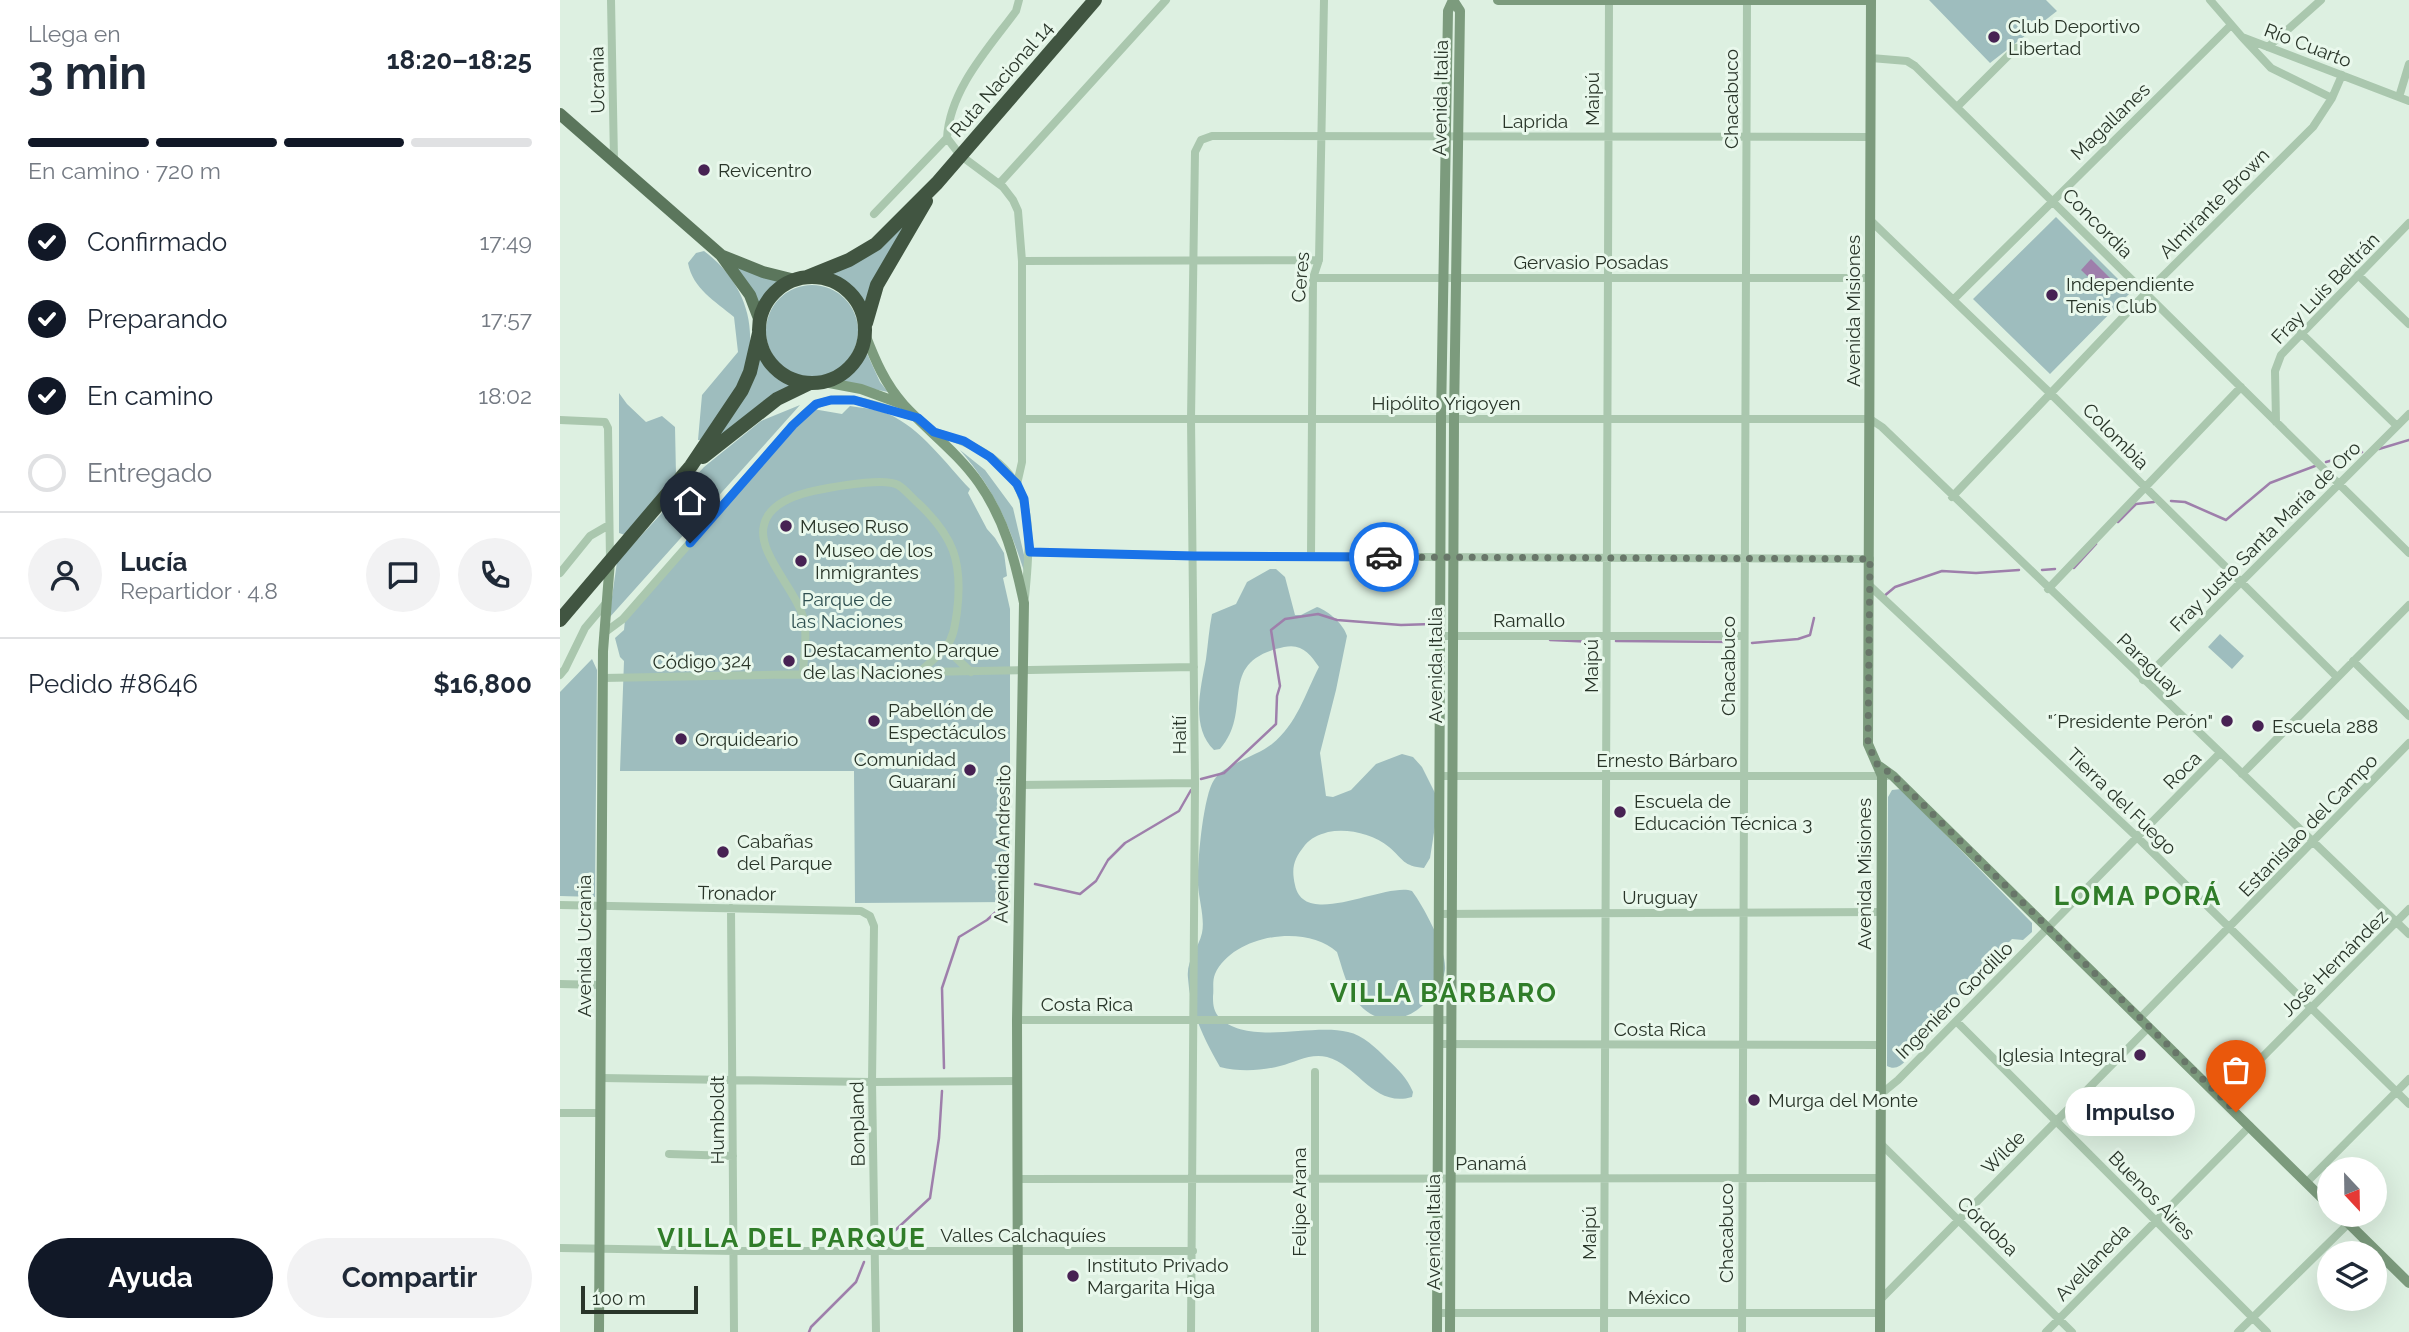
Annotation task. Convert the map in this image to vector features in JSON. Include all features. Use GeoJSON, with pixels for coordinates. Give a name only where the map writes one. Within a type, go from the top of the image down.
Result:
{"type":"FeatureCollection","features":[{"type":"Feature","properties":{"kind":"highway","name":"Ruta Nacional 14"},"geometry":{"type":"LineString","coordinates":[[801,279],[849,260],[876,244],[937,183],[1095,0]]}},
{"type":"Feature","properties":{"kind":"highway","name":"Ruta Nacional 14"},"geometry":{"type":"LineString","coordinates":[[865,329],[877,285],[937,183]]}},
{"type":"Feature","properties":{"kind":"highway"},"geometry":{"type":"LineString","coordinates":[[560,620],[691,466],[742,390],[750,372],[764,308],[772,296],[783,286],[801,279],[824,278],[845,289],[861,308],[865,329],[861,351],[852,365],[839,375],[817,382],[767,406],[691,466]]}},
{"type":"Feature","properties":{"kind":"highway"},"geometry":{"type":"LineString","coordinates":[[760,327],[762,349],[781,373],[795,380],[817,382]]}},
{"type":"Feature","properties":{"kind":"main road","name":"Avenida Italia"},"geometry":{"type":"LineString","coordinates":[[1437,1332],[1443,278],[1451,136],[1460,11],[1453,0],[1448,11],[1451,136],[1455,278],[1450,1332]]}},
{"type":"Feature","properties":{"kind":"main road"},"geometry":{"type":"LineString","coordinates":[[1498,0],[1871,0]]}},
{"type":"Feature","properties":{"kind":"main road","name":"Avenida Misiones"},"geometry":{"type":"LineString","coordinates":[[1871,0],[1868,744],[1877,764],[1888,776],[1882,912],[1880,1332]]}},
{"type":"Feature","properties":{"kind":"main road"},"geometry":{"type":"LineString","coordinates":[[560,114],[721,255],[750,295],[760,327]]}},
{"type":"Feature","properties":{"kind":"main road"},"geometry":{"type":"LineString","coordinates":[[721,255],[763,272],[801,279]]}},
{"type":"Feature","properties":{"kind":"main road"},"geometry":{"type":"LineString","coordinates":[[865,329],[880,372],[904,405],[934,432],[978,481],[992,502],[1013,551],[1024,603]]}},
{"type":"Feature","properties":{"kind":"main road"},"geometry":{"type":"LineString","coordinates":[[817,382],[861,389],[904,405]]}},
{"type":"Feature","properties":{"kind":"main road","name":"Avenida Ucrania"},"geometry":{"type":"LineString","coordinates":[[599,1332],[603,678],[610,561]]}},
{"type":"Feature","properties":{"kind":"main road","name":"Avenida Andresito"},"geometry":{"type":"LineString","coordinates":[[1018,1332],[1017,1020],[1024,603]]}},
{"type":"Feature","properties":{"kind":"main road"},"geometry":{"type":"LineString","coordinates":[[1888,776],[2048,928],[2317,1192]]}},
{"type":"Feature","properties":{"kind":"main road"},"geometry":{"type":"LineString","coordinates":[[2351,1227],[2409,1283]]}},
{"type":"Feature","properties":{"kind":"street","name":"Ucrania"},"geometry":{"type":"LineString","coordinates":[[611,0],[614,160]]}},
{"type":"Feature","properties":{"kind":"street"},"geometry":{"type":"LineString","coordinates":[[874,214],[947,138],[948,123],[960,91],[1016,11],[1019,0]]}},
{"type":"Feature","properties":{"kind":"street"},"geometry":{"type":"LineString","coordinates":[[999,184],[1166,0]]}},
{"type":"Feature","properties":{"kind":"street","name":"Ceres"},"geometry":{"type":"LineString","coordinates":[[1311,557],[1313,278],[1318,260],[1324,0]]}},
{"type":"Feature","properties":{"kind":"street","name":"Maipú"},"geometry":{"type":"LineString","coordinates":[[1604,1332],[1609,0]]}},
{"type":"Feature","properties":{"kind":"street","name":"Chacabuco"},"geometry":{"type":"LineString","coordinates":[[1742,1332],[1747,0]]}},
{"type":"Feature","properties":{"kind":"street","name":"Río Cuarto"},"geometry":{"type":"LineString","coordinates":[[2210,0],[2242,37],[2409,101]]}},
{"type":"Feature","properties":{"kind":"street"},"geometry":{"type":"LineString","coordinates":[[2268,47],[2320,0]]}},
{"type":"Feature","properties":{"kind":"street","name":"Magallanes"},"geometry":{"type":"LineString","coordinates":[[1953,300],[2231,24]]}},
{"type":"Feature","properties":{"kind":"street"},"geometry":{"type":"LineString","coordinates":[[2242,37],[2271,68],[2332,99]]}},
{"type":"Feature","properties":{"kind":"street"},"geometry":{"type":"LineString","coordinates":[[1958,106],[2015,48]]}},
{"type":"Feature","properties":{"kind":"street","name":"Concordia"},"geometry":{"type":"LineString","coordinates":[[1871,58],[1907,61],[1915,66],[2409,553]]}},
{"type":"Feature","properties":{"kind":"street"},"geometry":{"type":"LineString","coordinates":[[2399,97],[2409,64]]}},
{"type":"Feature","properties":{"kind":"street","name":"Almirante Brown"},"geometry":{"type":"LineString","coordinates":[[1952,497],[2146,292],[2313,127],[2332,99],[2342,75]]}},
{"type":"Feature","properties":{"kind":"street","name":"Laprida"},"geometry":{"type":"LineString","coordinates":[[1201,140],[1212,136],[1870,137]]}},
{"type":"Feature","properties":{"kind":"street","name":"Avenida Andresito"},"geometry":{"type":"LineString","coordinates":[[947,138],[960,155],[999,184],[1013,200],[1018,211],[1022,261],[1023,419],[1022,462],[1017,484],[1027,510],[1030,552],[1024,603]]}},
{"type":"Feature","properties":{"kind":"street","name":"Haití"},"geometry":{"type":"LineString","coordinates":[[1191,1332],[1195,783],[1191,419],[1195,152],[1201,140]]}},
{"type":"Feature","properties":{"kind":"street","name":"Colombia"},"geometry":{"type":"LineString","coordinates":[[1870,220],[2050,393],[2337,677]]}},
{"type":"Feature","properties":{"kind":"street","name":"Fray Luis Beltrán"},"geometry":{"type":"LineString","coordinates":[[2276,422],[2275,371],[2281,355],[2409,223]]}},
{"type":"Feature","properties":{"kind":"street"},"geometry":{"type":"LineString","coordinates":[[1022,261],[1318,260]]}},
{"type":"Feature","properties":{"kind":"street"},"geometry":{"type":"LineString","coordinates":[[2358,275],[2409,324]]}},
{"type":"Feature","properties":{"kind":"street","name":"Gervasio Posadas"},"geometry":{"type":"LineString","coordinates":[[1313,278],[1870,278]]}},
{"type":"Feature","properties":{"kind":"street"},"geometry":{"type":"LineString","coordinates":[[2301,333],[2397,426]]}},
{"type":"Feature","properties":{"kind":"street"},"geometry":{"type":"LineString","coordinates":[[2048,589],[2241,387]]}},
{"type":"Feature","properties":{"kind":"street"},"geometry":{"type":"LineString","coordinates":[[604,633],[623,619],[793,425],[816,404],[831,400],[854,400],[918,418]]}},
{"type":"Feature","properties":{"kind":"street","name":"Fray Justo Santa María de Oro"},"geometry":{"type":"LineString","coordinates":[[2143,680],[2409,414]]}},
{"type":"Feature","properties":{"kind":"street","name":"Hipólito Yrigoyen"},"geometry":{"type":"LineString","coordinates":[[1023,419],[1870,418]]}},
{"type":"Feature","properties":{"kind":"street","name":"Paraguay"},"geometry":{"type":"LineString","coordinates":[[1870,418],[2409,934]]}},
{"type":"Feature","properties":{"kind":"street"},"geometry":{"type":"LineString","coordinates":[[560,420],[605,422],[608,428],[610,561]]}},
{"type":"Feature","properties":{"kind":"street"},"geometry":{"type":"LineString","coordinates":[[934,432],[964,441],[990,457],[1017,484]]}},
{"type":"Feature","properties":{"kind":"street"},"geometry":{"type":"LineString","coordinates":[[803,675],[804,621],[769,552],[762,529],[766,516],[793,497],[856,484],[897,484],[934,518],[949,538],[958,564],[959,591],[954,629],[947,646],[919,673]]}},
{"type":"Feature","properties":{"kind":"street"},"geometry":{"type":"LineString","coordinates":[[560,573],[590,536],[609,525]]}},
{"type":"Feature","properties":{"kind":"street"},"geometry":{"type":"LineString","coordinates":[[1030,552],[1311,557],[1870,559]]}},
{"type":"Feature","properties":{"kind":"street","name":"Tierra del Fuego"},"geometry":{"type":"LineString","coordinates":[[1869,585],[2137,837],[2409,1104]]}},
{"type":"Feature","properties":{"kind":"street"},"geometry":{"type":"LineString","coordinates":[[563,672],[585,628],[606,603]]}},
{"type":"Feature","properties":{"kind":"street"},"geometry":{"type":"LineString","coordinates":[[2242,774],[2409,605]]}},
{"type":"Feature","properties":{"kind":"street","name":"Ramallo"},"geometry":{"type":"LineString","coordinates":[[1440,636],[1744,636]]}},
{"type":"Feature","properties":{"kind":"street"},"geometry":{"type":"LineString","coordinates":[[947,646],[971,672]]}},
{"type":"Feature","properties":{"kind":"street"},"geometry":{"type":"LineString","coordinates":[[2353,661],[2409,716]]}},
{"type":"Feature","properties":{"kind":"street"},"geometry":{"type":"LineString","coordinates":[[1023,671],[1194,667]]}},
{"type":"Feature","properties":{"kind":"street","name":"Código 324"},"geometry":{"type":"LineString","coordinates":[[603,678],[1023,671]]}},
{"type":"Feature","properties":{"kind":"street","name":"Estanislao del Campo"},"geometry":{"type":"LineString","coordinates":[[2140,1018],[2408,747]]}},
{"type":"Feature","properties":{"kind":"street","name":"Roca"},"geometry":{"type":"LineString","coordinates":[[2048,928],[2220,753]]}},
{"type":"Feature","properties":{"kind":"street","name":"Ernesto Bárbaro"},"geometry":{"type":"LineString","coordinates":[[1440,776],[1888,776]]}},
{"type":"Feature","properties":{"kind":"street"},"geometry":{"type":"LineString","coordinates":[[1020,785],[1195,783]]}},
{"type":"Feature","properties":{"kind":"street","name":"Tronador"},"geometry":{"type":"LineString","coordinates":[[560,905],[861,911],[870,916]]}},
{"type":"Feature","properties":{"kind":"street","name":"Humboldt"},"geometry":{"type":"LineString","coordinates":[[732,908],[734,1332]]}},
{"type":"Feature","properties":{"kind":"street","name":"José Hernández"},"geometry":{"type":"LineString","coordinates":[[2222,1098],[2409,909]]}},
{"type":"Feature","properties":{"kind":"street","name":"Uruguay"},"geometry":{"type":"LineString","coordinates":[[1439,914],[1882,912]]}},
{"type":"Feature","properties":{"kind":"street","name":"Bonpland"},"geometry":{"type":"LineString","coordinates":[[870,916],[874,926],[872,1082],[876,1332]]}},
{"type":"Feature","properties":{"kind":"street","name":"Ingeniero Gordillo"},"geometry":{"type":"LineString","coordinates":[[1881,1094],[2048,928]]}},
{"type":"Feature","properties":{"kind":"street"},"geometry":{"type":"LineString","coordinates":[[560,984],[601,985]]}},
{"type":"Feature","properties":{"kind":"street","name":"Costa Rica"},"geometry":{"type":"LineString","coordinates":[[1017,1020],[1451,1020]]}},
{"type":"Feature","properties":{"kind":"street","name":"Buenos Aires"},"geometry":{"type":"LineString","coordinates":[[1956,1021],[2267,1332]]}},
{"type":"Feature","properties":{"kind":"street","name":"Wilde"},"geometry":{"type":"LineString","coordinates":[[1880,1300],[2149,1027]]}},
{"type":"Feature","properties":{"kind":"street","name":"Costa Rica"},"geometry":{"type":"LineString","coordinates":[[1438,1044],[1881,1045]]}},
{"type":"Feature","properties":{"kind":"street","name":"Felipe Arana"},"geometry":{"type":"LineString","coordinates":[[1315,1072],[1315,1332]]}},
{"type":"Feature","properties":{"kind":"street"},"geometry":{"type":"LineString","coordinates":[[601,1078],[1017,1081]]}},
{"type":"Feature","properties":{"kind":"street"},"geometry":{"type":"LineString","coordinates":[[2307,1182],[2409,1079]]}},
{"type":"Feature","properties":{"kind":"street"},"geometry":{"type":"LineString","coordinates":[[560,1113],[600,1113]]}},
{"type":"Feature","properties":{"kind":"street","name":"Avellaneda"},"geometry":{"type":"LineString","coordinates":[[2046,1332],[2250,1126]]}},
{"type":"Feature","properties":{"kind":"street","name":"Córdoba"},"geometry":{"type":"LineString","coordinates":[[1881,1144],[2072,1332]]}},
{"type":"Feature","properties":{"kind":"street"},"geometry":{"type":"LineString","coordinates":[[669,1154],[733,1156]]}},
{"type":"Feature","properties":{"kind":"street","name":"Panamá"},"geometry":{"type":"LineString","coordinates":[[1017,1179],[1881,1178]]}},
{"type":"Feature","properties":{"kind":"street"},"geometry":{"type":"LineString","coordinates":[[2238,1332],[2345,1227]]}},
{"type":"Feature","properties":{"kind":"street","name":"Valles Calchaquíes"},"geometry":{"type":"LineString","coordinates":[[560,1248],[734,1251],[1193,1251]]}},
{"type":"Feature","properties":{"kind":"street","name":"México"},"geometry":{"type":"LineString","coordinates":[[1438,1313],[1880,1313]]}},
{"type":"Feature","properties":{"kind":"green space","name":"Club Deportivo Libertad"},"geometry":{"type":"Polygon","coordinates":[[[1929,0],[2046,0],[2057,11],[1990,63],[1929,0]]]}},
{"type":"Feature","properties":{"kind":"green space"},"geometry":{"type":"Polygon","coordinates":[[[909,217],[865,311],[848,288],[823,275],[909,217]]]}},
{"type":"Feature","properties":{"kind":"green space","name":"Independiente Tenis Club"},"geometry":{"type":"Polygon","coordinates":[[[2056,217],[2131,292],[2050,374],[1973,299],[2056,217]]]}},
{"type":"Feature","properties":{"kind":"green space"},"geometry":{"type":"Polygon","coordinates":[[[704,251],[719,264],[741,296],[750,333],[745,371],[736,390],[704,440],[698,440],[702,395],[738,352],[734,317],[706,294],[691,272],[688,263],[696,253],[704,251]]]}},
{"type":"Feature","properties":{"kind":"green space"},"geometry":{"type":"Polygon","coordinates":[[[733,264],[785,282],[767,294],[759,312],[733,264]]]}},
{"type":"Feature","properties":{"kind":"green space"},"geometry":{"type":"Polygon","coordinates":[[[812,285],[829,289],[844,299],[854,314],[858,331],[854,348],[844,363],[829,373],[812,377],[795,373],[780,363],[770,348],[766,331],[770,314],[780,299],[795,289],[812,285]]]}},
{"type":"Feature","properties":{"kind":"green space"},"geometry":{"type":"Polygon","coordinates":[[[865,349],[880,382],[888,392],[839,382],[856,368],[865,349]]]}},
{"type":"Feature","properties":{"kind":"green space"},"geometry":{"type":"Polygon","coordinates":[[[759,352],[773,371],[799,386],[713,443],[759,352]]]}},
{"type":"Feature","properties":{"kind":"green space"},"geometry":{"type":"Polygon","coordinates":[[[619,393],[646,422],[662,416],[675,427],[676,475],[625,535],[619,533],[619,393]]]}},
{"type":"Feature","properties":{"kind":"green space"},"geometry":{"type":"Polygon","coordinates":[[[800,405],[609,618],[617,562],[704,467],[761,421],[800,405]]]}},
{"type":"Feature","properties":{"kind":"green space","name":"Parque de las Naciones"},"geometry":{"type":"Polygon","coordinates":[[[850,406],[888,414],[922,437],[970,489],[968,493],[987,529],[1004,553],[1007,576],[1003,578],[1010,609],[1010,902],[855,903],[854,771],[620,771],[624,661],[620,657],[615,638],[624,630],[625,620],[813,409],[842,414],[850,406]]]}},
{"type":"Feature","properties":{"kind":"green space"},"geometry":{"type":"Polygon","coordinates":[[[960,450],[985,470],[1013,508],[1028,572],[1024,571],[1006,521],[991,493],[960,450]]]}},
{"type":"Feature","properties":{"kind":"green space"},"geometry":{"type":"Polygon","coordinates":[[[1270,569],[1276,569],[1285,577],[1295,615],[1317,607],[1335,619],[1347,636],[1320,753],[1326,796],[1333,797],[1351,790],[1376,764],[1402,754],[1413,757],[1422,767],[1439,801],[1430,858],[1424,868],[1408,864],[1389,847],[1368,835],[1328,832],[1310,840],[1298,855],[1293,873],[1295,885],[1302,898],[1313,904],[1347,902],[1400,890],[1412,891],[1439,940],[1445,970],[1436,990],[1422,1006],[1405,1016],[1386,1019],[1368,1012],[1354,997],[1337,952],[1324,943],[1307,938],[1271,938],[1253,942],[1224,961],[1214,977],[1214,1008],[1218,1016],[1230,1025],[1245,1030],[1333,1030],[1359,1036],[1374,1046],[1402,1074],[1413,1092],[1412,1097],[1387,1097],[1338,1062],[1321,1056],[1258,1070],[1220,1067],[1203,1035],[1192,1002],[1188,972],[1203,928],[1198,885],[1199,862],[1210,788],[1218,775],[1266,748],[1281,736],[1300,708],[1319,667],[1301,648],[1290,646],[1263,654],[1249,664],[1242,675],[1230,734],[1220,749],[1214,750],[1207,741],[1202,730],[1199,706],[1212,614],[1236,604],[1247,582],[1270,569]]]}},
{"type":"Feature","properties":{"kind":"green space"},"geometry":{"type":"Polygon","coordinates":[[[2220,634],[2244,656],[2232,669],[2208,647],[2220,634]]]}},
{"type":"Feature","properties":{"kind":"green space"},"geometry":{"type":"Polygon","coordinates":[[[592,659],[597,670],[595,897],[560,896],[560,692],[592,659]]]}},
{"type":"Feature","properties":{"kind":"green space"},"geometry":{"type":"Polygon","coordinates":[[[1901,789],[2032,923],[2032,932],[2023,940],[2012,939],[1915,1040],[1916,1049],[1907,1060],[1892,1068],[1887,1066],[1888,797],[1892,790],[1901,789]]]}},
{"type":"Feature","properties":{"kind":"shaded area"},"geometry":{"type":"Polygon","coordinates":[[[2091,259],[2112,280],[2102,290],[2081,270],[2091,259]]]}},
{"type":"Feature","properties":{"kind":"waterway"},"geometry":{"type":"LineString","coordinates":[[2379,449],[2409,440]]}},
{"type":"Feature","properties":{"kind":"waterway"},"geometry":{"type":"LineString","coordinates":[[2326,462],[2362,452]]}},
{"type":"Feature","properties":{"kind":"waterway"},"geometry":{"type":"LineString","coordinates":[[2171,501],[2185,502],[2226,520],[2270,483],[2315,466]]}},
{"type":"Feature","properties":{"kind":"waterway"},"geometry":{"type":"LineString","coordinates":[[2118,522],[2136,504],[2154,502]]}},
{"type":"Feature","properties":{"kind":"waterway"},"geometry":{"type":"LineString","coordinates":[[2074,568],[2096,544]]}},
{"type":"Feature","properties":{"kind":"waterway"},"geometry":{"type":"LineString","coordinates":[[2042,570],[2055,569]]}},
{"type":"Feature","properties":{"kind":"waterway"},"geometry":{"type":"LineString","coordinates":[[1883,597],[1895,587],[1942,571],[1976,573],[2019,570]]}},
{"type":"Feature","properties":{"kind":"waterway"},"geometry":{"type":"LineString","coordinates":[[1201,779],[1224,773],[1276,724],[1280,686],[1271,630],[1285,619],[1318,614],[1337,620],[1401,625],[1432,624]]}},
{"type":"Feature","properties":{"kind":"waterway"},"geometry":{"type":"LineString","coordinates":[[1752,643],[1798,639],[1810,635],[1814,618]]}},
{"type":"Feature","properties":{"kind":"waterway"},"geometry":{"type":"LineString","coordinates":[[1550,640],[1596,642]]}},
{"type":"Feature","properties":{"kind":"waterway"},"geometry":{"type":"LineString","coordinates":[[1616,641],[1736,642]]}},
{"type":"Feature","properties":{"kind":"waterway"},"geometry":{"type":"LineString","coordinates":[[1035,884],[1080,894],[1096,881],[1108,860],[1125,843],[1179,811],[1191,790]]}},
{"type":"Feature","properties":{"kind":"waterway"},"geometry":{"type":"LineString","coordinates":[[944,1068],[942,988],[959,937],[987,920],[1007,902]]}},
{"type":"Feature","properties":{"kind":"waterway"},"geometry":{"type":"LineString","coordinates":[[888,1237],[930,1198],[939,1138],[942,1091]]}},
{"type":"Feature","properties":{"kind":"waterway"},"geometry":{"type":"LineString","coordinates":[[809,1332],[856,1282],[864,1262]]}},
{"type":"Feature","properties":{"kind":"way so far"},"geometry":{"type":"LineString","coordinates":[[1384,557],[1870,559],[1868,744],[1877,764],[1894,776],[2236,1112]]}},
{"type":"Feature","properties":{"kind":"place","name":"Club Deportivo Libertad"},"geometry":{"type":"Point","coordinates":[1994,37]}},
{"type":"Feature","properties":{"kind":"place","name":"Revicentro"},"geometry":{"type":"Point","coordinates":[704,170]}},
{"type":"Feature","properties":{"kind":"place","name":"Independiente Tenis Club"},"geometry":{"type":"Point","coordinates":[2052,295]}},
{"type":"Feature","properties":{"kind":"place","name":"Museo Ruso"},"geometry":{"type":"Point","coordinates":[786,526]}},
{"type":"Feature","properties":{"kind":"place","name":"Museo de los Inmigrantes"},"geometry":{"type":"Point","coordinates":[801,561]}},
{"type":"Feature","properties":{"kind":"place","name":"Destacamento Parque de las Naciones"},"geometry":{"type":"Point","coordinates":[789,661]}},
{"type":"Feature","properties":{"kind":"place","name":"Pabellón de Espectáculos"},"geometry":{"type":"Point","coordinates":[874,721]}},
{"type":"Feature","properties":{"kind":"place","name":"\"´Presidente Perón\""},"geometry":{"type":"Point","coordinates":[2227,721]}},
{"type":"Feature","properties":{"kind":"place","name":"Escuela 288"},"geometry":{"type":"Point","coordinates":[2258,726]}},
{"type":"Feature","properties":{"kind":"place","name":"Orquideario"},"geometry":{"type":"Point","coordinates":[681,739]}},
{"type":"Feature","properties":{"kind":"place","name":"Comunidad Guaraní"},"geometry":{"type":"Point","coordinates":[970,770]}},
{"type":"Feature","properties":{"kind":"place","name":"Escuela de Educación Técnica 3"},"geometry":{"type":"Point","coordinates":[1620,812]}},
{"type":"Feature","properties":{"kind":"place","name":"Cabañas del Parque"},"geometry":{"type":"Point","coordinates":[723,852]}},
{"type":"Feature","properties":{"kind":"place","name":"Iglesia Integral"},"geometry":{"type":"Point","coordinates":[2140,1055]}},
{"type":"Feature","properties":{"kind":"place","name":"Murga del Monte"},"geometry":{"type":"Point","coordinates":[1754,1100]}},
{"type":"Feature","properties":{"kind":"place","name":"Impulso"},"geometry":{"type":"Point","coordinates":[2236,1112]}},
{"type":"Feature","properties":{"kind":"place","name":"Instituto Privado Margarita Higa"},"geometry":{"type":"Point","coordinates":[1073,1276]}},
{"type":"Feature","properties":{"kind":"district","name":"LOMA PORÁ"},"geometry":{"type":"Point","coordinates":[2138,896]}},
{"type":"Feature","properties":{"kind":"district","name":"VILLA BÁRBARO"},"geometry":{"type":"Point","coordinates":[1444,993]}},
{"type":"Feature","properties":{"kind":"district","name":"VILLA DEL PARQUE"},"geometry":{"type":"Point","coordinates":[792,1238]}},
{"type":"Feature","properties":{"kind":"route"},"geometry":{"type":"LineString","coordinates":[[690,543],[793,425],[816,404],[831,400],[854,400],[918,418],[934,432],[964,441],[990,457],[1010,475],[1024,499],[1030,552],[1384,557]]}}]}
